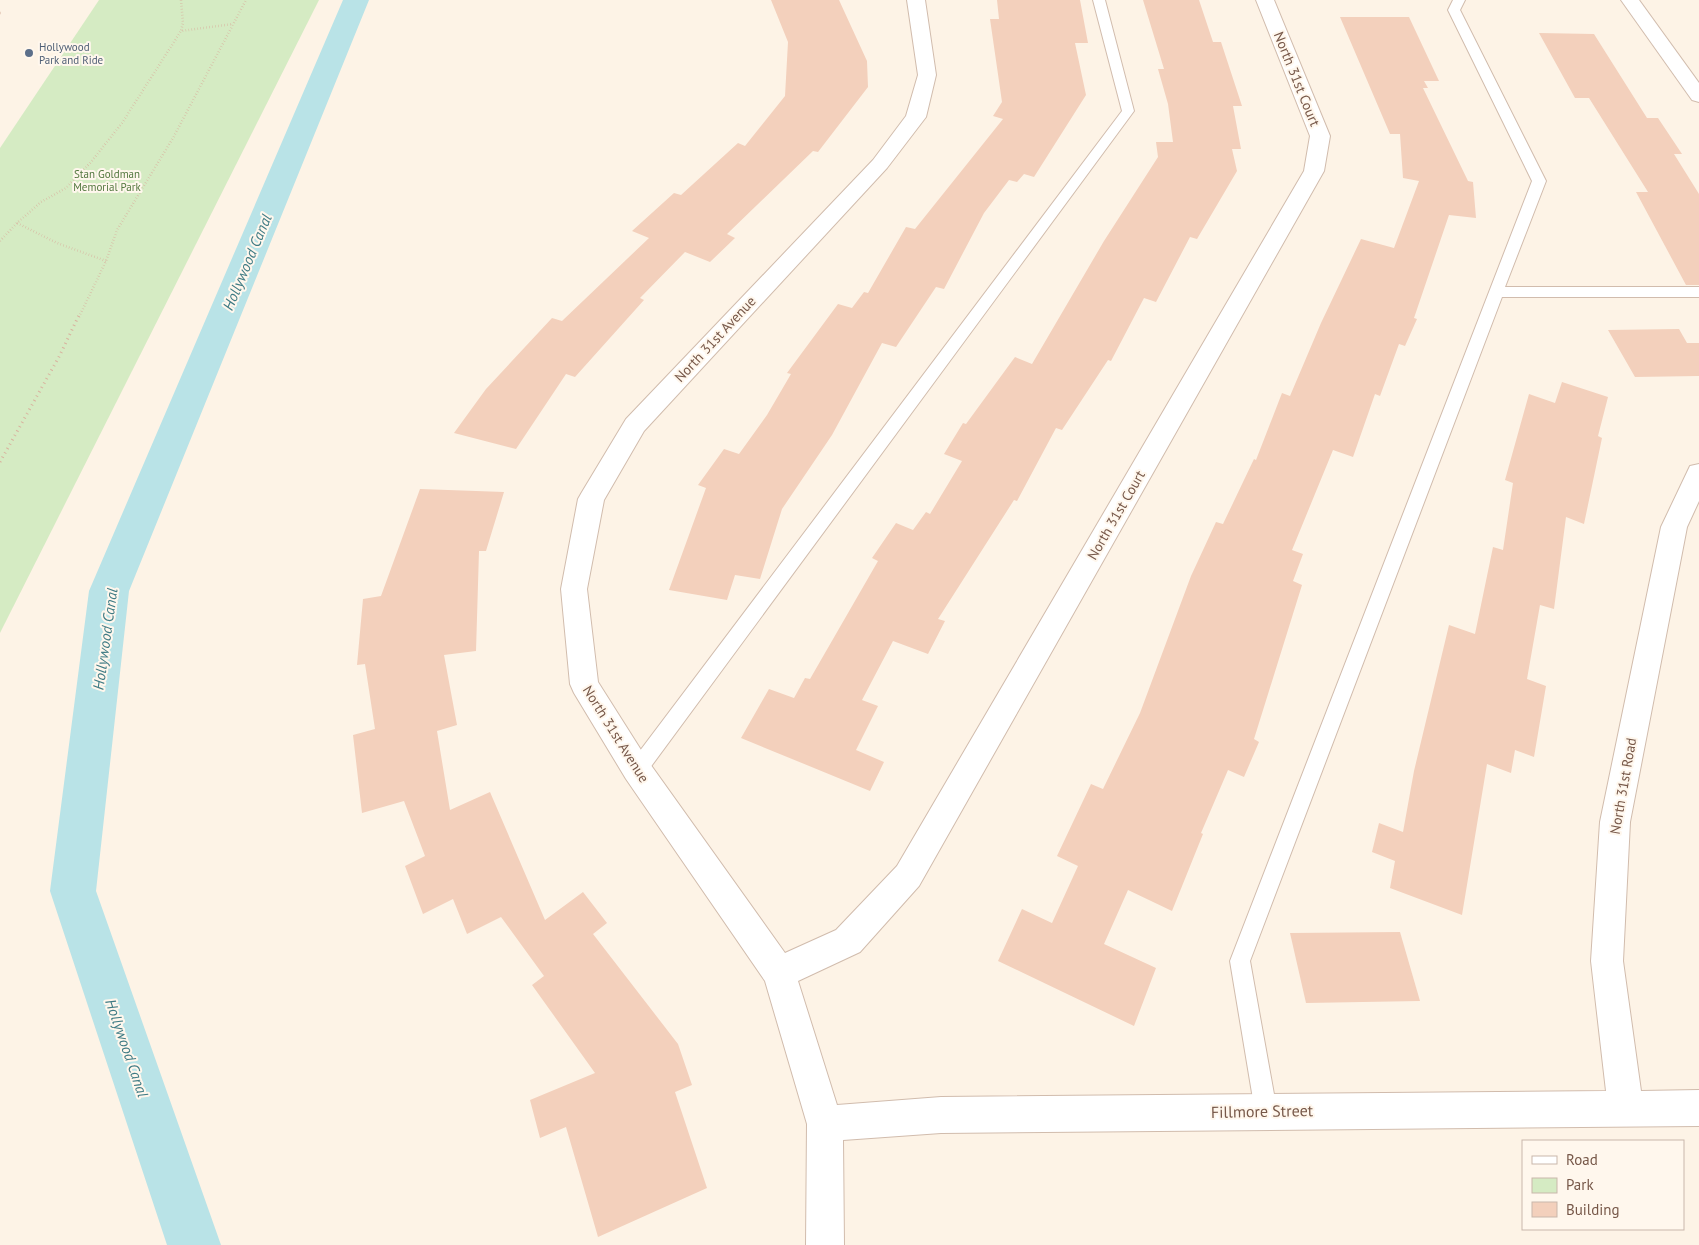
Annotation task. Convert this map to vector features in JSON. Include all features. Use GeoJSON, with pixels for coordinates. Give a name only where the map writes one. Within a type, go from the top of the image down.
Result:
{"type":"FeatureCollection","features":[{"type":"Feature","properties":{"kind":"street","name":"North 31st Avenue"},"geometry":{"type":"LineString","coordinates":[[825,1245],[824,1124],[779,973],[637,770],[584,684],[574,590],[591,499],[635,424],[880,164],[916,117],[927,75],[916,0]]}},
{"type":"Feature","properties":{"kind":"street","name":"North 31st Court"},"geometry":{"type":"LineString","coordinates":[[779,973],[848,940],[908,876],[1314,171],[1320,136],[1265,0]]}},
{"type":"Feature","properties":{"kind":"street"},"geometry":{"type":"LineString","coordinates":[[1630,0],[1699,96]]}},
{"type":"Feature","properties":{"kind":"street","name":"North 31st Road"},"geometry":{"type":"LineString","coordinates":[[1626,1108],[1607,961],[1615,822],[1674,527],[1699,473]]}},
{"type":"Feature","properties":{"kind":"street","name":"Fillmore Street"},"geometry":{"type":"LineString","coordinates":[[824,1124],[941,1115],[1699,1108]]}},
{"type":"Feature","properties":{"kind":"lane"},"geometry":{"type":"LineString","coordinates":[[637,770],[1128,111],[1099,0]]}},
{"type":"Feature","properties":{"kind":"lane"},"geometry":{"type":"LineString","coordinates":[[1266,1111],[1240,961],[1538,181],[1454,10],[1460,0]]}},
{"type":"Feature","properties":{"kind":"lane"},"geometry":{"type":"LineString","coordinates":[[1496,292],[1699,292]]}},
{"type":"Feature","properties":{"kind":"path"},"geometry":{"type":"LineString","coordinates":[[0,241],[41,202],[66,188],[91,162],[122,123],[182,31],[181,0]]}},
{"type":"Feature","properties":{"kind":"path"},"geometry":{"type":"LineString","coordinates":[[0,462],[60,355],[106,261],[117,230],[173,138],[246,0]]}},
{"type":"Feature","properties":{"kind":"path"},"geometry":{"type":"LineString","coordinates":[[182,31],[233,24]]}},
{"type":"Feature","properties":{"kind":"path"},"geometry":{"type":"LineString","coordinates":[[17,223],[56,243],[106,261]]}},
{"type":"Feature","properties":{"kind":"green space","name":"Stan Goldman Memorial Park"},"geometry":{"type":"Polygon","coordinates":[[[99,0],[319,0],[0,633],[0,148],[99,0]]]}},
{"type":"Feature","properties":{"kind":"building"},"geometry":{"type":"Polygon","coordinates":[[[771,0],[839,0],[867,61],[868,87],[818,152],[813,151],[727,234],[735,238],[710,262],[685,252],[640,298],[644,300],[575,377],[566,374],[516,449],[454,433],[486,389],[552,318],[562,321],[649,238],[632,231],[674,193],[681,195],[738,143],[745,146],[785,96],[788,42],[771,0]]]}},
{"type":"Feature","properties":{"kind":"building"},"geometry":{"type":"Polygon","coordinates":[[[997,0],[1080,0],[1088,43],[1075,43],[1086,95],[1034,177],[1024,174],[1017,182],[1009,180],[984,213],[944,289],[936,287],[896,347],[882,343],[832,435],[782,509],[760,579],[735,575],[727,600],[669,590],[706,488],[698,485],[724,449],[739,454],[767,415],[791,374],[787,373],[838,304],[852,308],[864,292],[868,293],[906,227],[915,229],[1003,119],[993,116],[1002,102],[990,19],[999,19],[997,0]]]}},
{"type":"Feature","properties":{"kind":"building"},"geometry":{"type":"Polygon","coordinates":[[[1143,0],[1199,0],[1213,42],[1221,42],[1242,106],[1233,106],[1241,149],[1232,149],[1237,171],[1197,239],[1190,237],[1156,302],[1144,298],[1111,361],[1108,360],[1062,430],[1056,428],[1017,501],[1014,500],[938,619],[945,621],[928,654],[893,641],[862,700],[878,706],[856,750],[884,762],[870,791],[741,738],[769,689],[794,698],[805,678],[810,679],[878,561],[872,558],[896,523],[913,530],[926,512],[930,514],[962,461],[944,454],[963,423],[966,424],[1015,357],[1032,364],[1104,241],[1158,157],[1156,142],[1173,142],[1168,104],[1158,69],[1164,69],[1143,0]]]}},
{"type":"Feature","properties":{"kind":"building"},"geometry":{"type":"Polygon","coordinates":[[[1340,17],[1409,17],[1439,81],[1424,81],[1428,88],[1423,88],[1468,181],[1473,182],[1476,218],[1449,215],[1414,318],[1417,319],[1405,346],[1399,344],[1380,396],[1375,394],[1353,457],[1333,450],[1292,550],[1303,554],[1293,581],[1302,585],[1254,739],[1259,742],[1244,777],[1228,770],[1201,833],[1203,834],[1172,911],[1128,890],[1104,944],[1156,968],[1134,1026],[998,961],[1022,909],[1052,923],[1078,866],[1057,856],[1091,784],[1103,789],[1140,713],[1191,576],[1216,522],[1223,524],[1254,459],[1256,460],[1282,393],[1290,396],[1321,323],[1361,239],[1394,248],[1419,181],[1403,178],[1400,134],[1390,134],[1340,17]]]}},
{"type":"Feature","properties":{"kind":"building"},"geometry":{"type":"Polygon","coordinates":[[[1539,33],[1594,34],[1647,118],[1658,118],[1682,154],[1674,154],[1699,194],[1699,285],[1686,285],[1636,192],[1648,192],[1589,98],[1575,98],[1539,33]]]}},
{"type":"Feature","properties":{"kind":"building"},"geometry":{"type":"Polygon","coordinates":[[[1679,329],[1687,343],[1699,343],[1699,376],[1635,377],[1608,330],[1679,329]]]}},
{"type":"Feature","properties":{"kind":"building"},"geometry":{"type":"Polygon","coordinates":[[[1562,382],[1608,397],[1598,436],[1602,438],[1584,524],[1566,517],[1554,609],[1540,605],[1527,679],[1546,686],[1534,757],[1515,750],[1511,773],[1487,764],[1462,915],[1390,888],[1395,861],[1372,852],[1379,823],[1403,832],[1414,771],[1449,625],[1475,634],[1493,547],[1503,550],[1513,483],[1505,480],[1529,394],[1555,403],[1562,382]]]}},
{"type":"Feature","properties":{"kind":"building"},"geometry":{"type":"Polygon","coordinates":[[[420,489],[504,492],[486,551],[479,551],[476,651],[444,655],[457,725],[437,731],[450,810],[490,792],[545,920],[583,892],[607,923],[593,934],[678,1044],[692,1085],[675,1092],[707,1188],[598,1237],[566,1127],[540,1138],[530,1100],[595,1073],[532,985],[544,976],[501,917],[467,934],[453,899],[423,914],[405,866],[425,856],[404,801],[362,813],[353,735],[375,729],[365,664],[357,665],[363,599],[381,596],[420,489]]]}},
{"type":"Feature","properties":{"kind":"building"},"geometry":{"type":"Polygon","coordinates":[[[1400,932],[1420,1001],[1306,1003],[1290,933],[1400,932]]]}},
{"type":"Feature","properties":{"kind":"waterway","name":"Hollywood Canal"},"geometry":{"type":"LineString","coordinates":[[194,1245],[73,891],[109,591],[356,0]]}},
{"type":"Feature","properties":{"kind":"place","name":"Hollywood Park and Ride"},"geometry":{"type":"Point","coordinates":[29,53]}}]}
